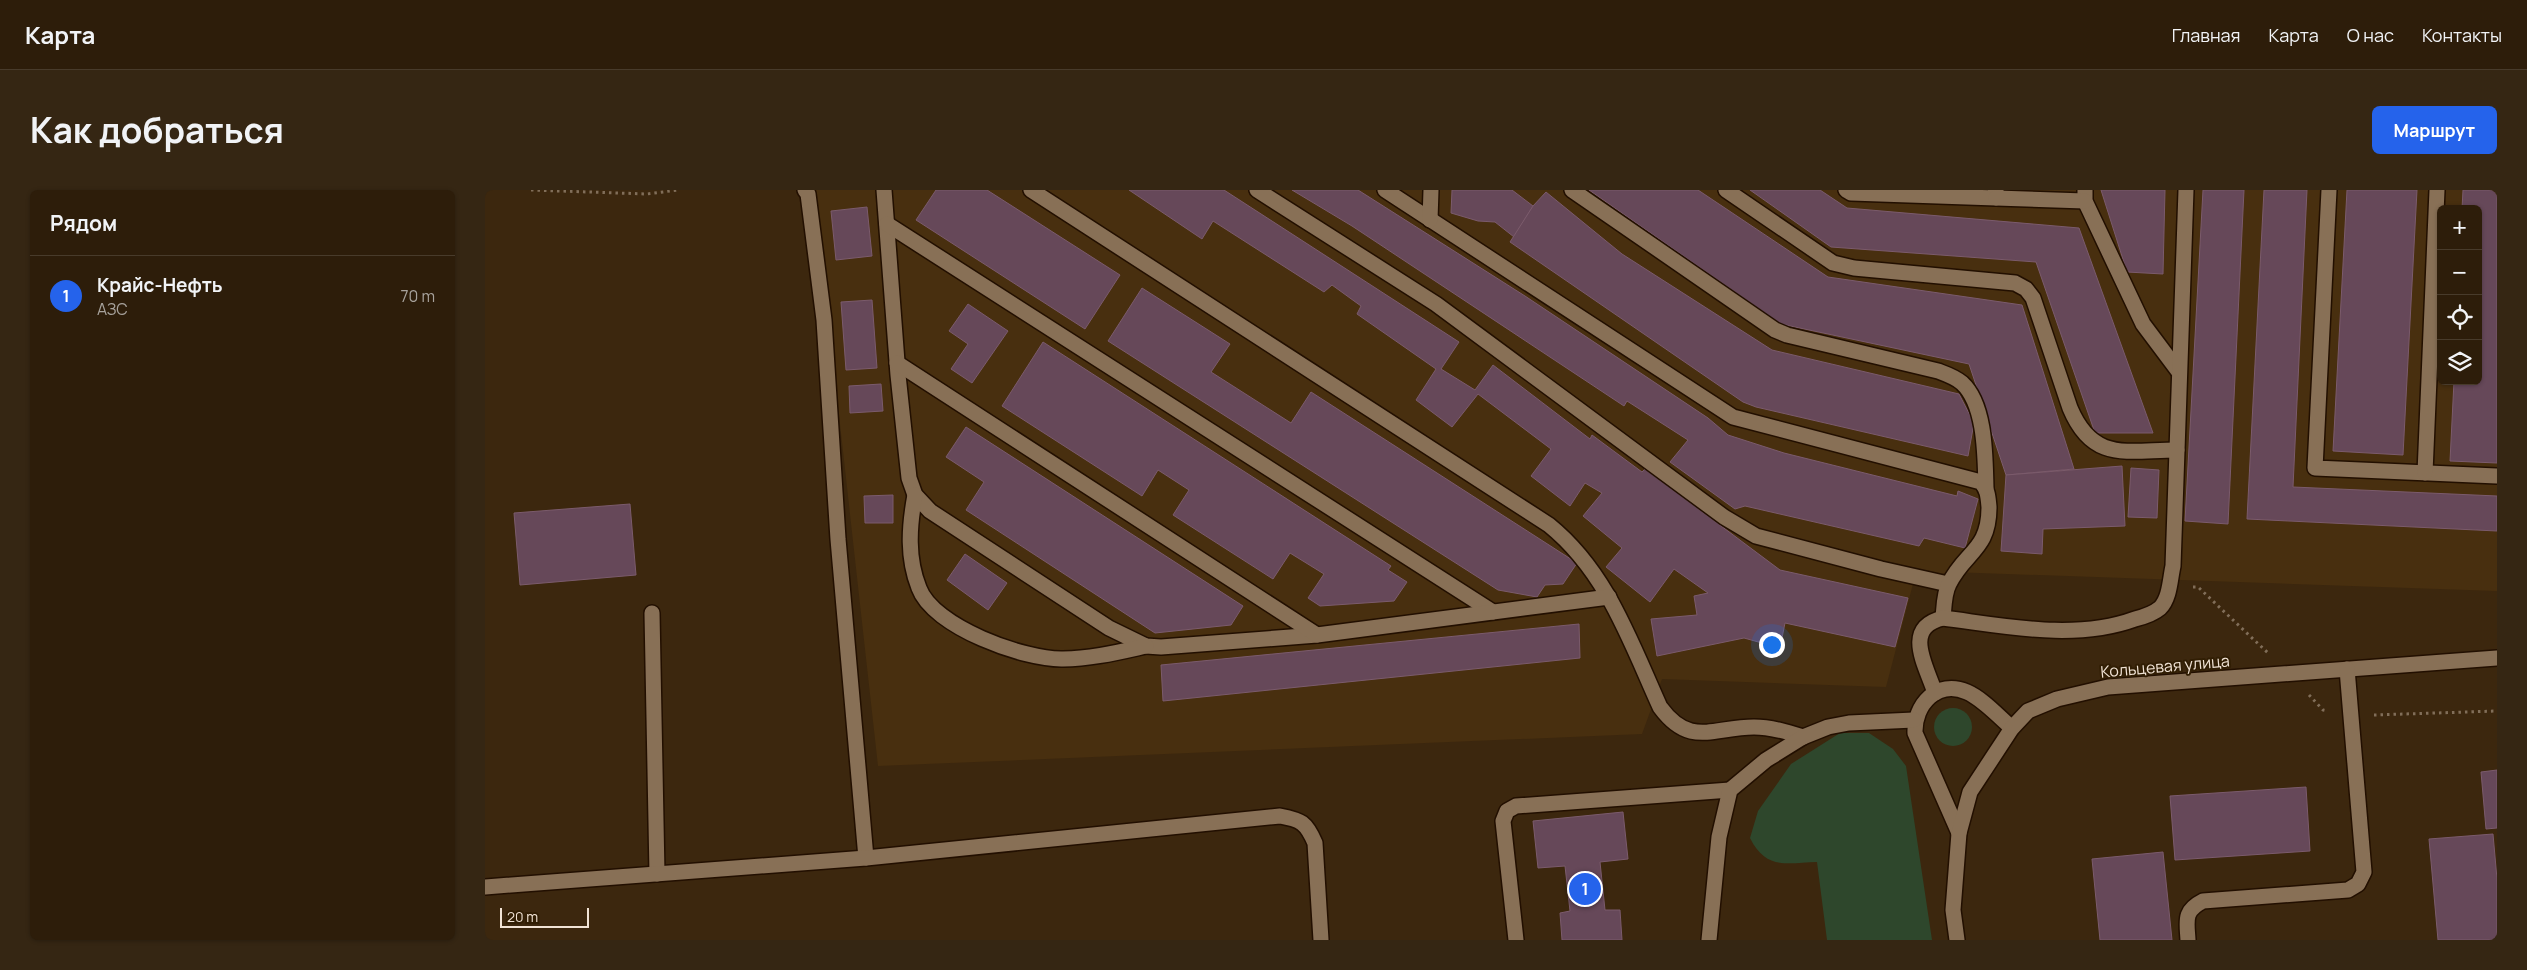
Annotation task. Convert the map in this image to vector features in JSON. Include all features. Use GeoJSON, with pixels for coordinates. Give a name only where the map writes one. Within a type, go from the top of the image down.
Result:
{"type":"FeatureCollection","features":[{"type":"Feature","properties":{"kind":"street"},"geometry":{"type":"LineString","coordinates":[[805,190],[808,194],[823,320],[838,539],[866,858]]}},
{"type":"Feature","properties":{"kind":"street"},"geometry":{"type":"LineString","coordinates":[[884,190],[897,363],[909,478],[915,495],[930,511],[1109,628],[1146,646]]}},
{"type":"Feature","properties":{"kind":"street"},"geometry":{"type":"LineString","coordinates":[[1031,190],[1549,525],[1579,552],[1609,597],[1660,707],[1669,720],[1680,728],[1696,733],[1753,727],[1768,728],[1803,737]]}},
{"type":"Feature","properties":{"kind":"street"},"geometry":{"type":"LineString","coordinates":[[1257,190],[1436,304],[1724,517],[1756,536],[1881,569],[1948,584]]}},
{"type":"Feature","properties":{"kind":"street"},"geometry":{"type":"LineString","coordinates":[[1385,190],[1733,417],[1975,479],[1987,488]]}},
{"type":"Feature","properties":{"kind":"street"},"geometry":{"type":"LineString","coordinates":[[1430,220],[1431,190]]}},
{"type":"Feature","properties":{"kind":"street"},"geometry":{"type":"LineString","coordinates":[[1572,190],[1775,330],[1787,335],[1938,371],[1958,380],[1969,394],[1982,429],[1988,529],[1982,542],[1948,584],[1943,618]]}},
{"type":"Feature","properties":{"kind":"street"},"geometry":{"type":"LineString","coordinates":[[1726,190],[1833,263],[1854,268],[2015,283],[2026,289],[2033,298],[2076,422],[2085,435],[2106,450],[2177,450]]}},
{"type":"Feature","properties":{"kind":"street"},"geometry":{"type":"LineString","coordinates":[[1846,190],[1851,193],[1894,192],[2085,196],[2143,324],[2179,372]]}},
{"type":"Feature","properties":{"kind":"street"},"geometry":{"type":"LineString","coordinates":[[1935,693],[1919,644],[1919,635],[1931,621],[1943,618],[2046,631],[2115,627],[2149,615],[2160,608],[2167,597],[2173,566],[2186,190]]}},
{"type":"Feature","properties":{"kind":"street"},"geometry":{"type":"LineString","coordinates":[[2329,190],[2315,468],[2497,476]]}},
{"type":"Feature","properties":{"kind":"street"},"geometry":{"type":"LineString","coordinates":[[2425,473],[2437,190]]}},
{"type":"Feature","properties":{"kind":"street"},"geometry":{"type":"LineString","coordinates":[[887,224],[1493,612]]}},
{"type":"Feature","properties":{"kind":"street"},"geometry":{"type":"LineString","coordinates":[[897,363],[1317,635]]}},
{"type":"Feature","properties":{"kind":"street"},"geometry":{"type":"LineString","coordinates":[[915,495],[910,536],[911,562],[919,590],[932,607],[948,620],[1000,647],[1029,655],[1062,660],[1098,656],[1146,646],[1161,647],[1317,635],[1609,597]]}},
{"type":"Feature","properties":{"kind":"street"},"geometry":{"type":"LineString","coordinates":[[652,613],[657,874]]}},
{"type":"Feature","properties":{"kind":"street","name":"Кольцевая улица"},"geometry":{"type":"LineString","coordinates":[[1957,940],[1953,910],[1959,833],[1970,792],[2012,728],[2028,711],[2057,699],[2108,687],[2497,658]]}},
{"type":"Feature","properties":{"kind":"street"},"geometry":{"type":"LineString","coordinates":[[2188,940],[2187,918],[2192,906],[2203,901],[2347,890],[2358,884],[2364,872],[2347,669]]}},
{"type":"Feature","properties":{"kind":"street"},"geometry":{"type":"LineString","coordinates":[[1959,833],[1915,733],[1914,720],[1925,699],[1946,689],[1958,689],[1969,692],[2012,728]]}},
{"type":"Feature","properties":{"kind":"street"},"geometry":{"type":"LineString","coordinates":[[1516,940],[1503,821],[1507,811],[1516,806],[1730,790],[1766,760],[1803,737],[1828,727],[1849,723],[1914,720]]}},
{"type":"Feature","properties":{"kind":"street"},"geometry":{"type":"LineString","coordinates":[[1709,940],[1719,837],[1730,790]]}},
{"type":"Feature","properties":{"kind":"street"},"geometry":{"type":"LineString","coordinates":[[485,887],[866,858],[1279,816],[1301,821],[1309,829],[1315,843],[1321,940]]}},
{"type":"Feature","properties":{"kind":"path"},"geometry":{"type":"LineString","coordinates":[[531,190],[647,194],[678,190]]}},
{"type":"Feature","properties":{"kind":"shaded area"},"geometry":{"type":"Polygon","coordinates":[[[814,190],[2497,190],[2497,591],[1951,572],[1914,580],[1886,687],[1662,679],[1642,734],[878,766],[814,190]]]}},
{"type":"Feature","properties":{"kind":"green space"},"geometry":{"type":"Polygon","coordinates":[[[1953,708],[1966,714],[1972,727],[1966,740],[1953,746],[1940,740],[1934,727],[1940,714],[1953,708]]]}},
{"type":"Feature","properties":{"kind":"green space"},"geometry":{"type":"Polygon","coordinates":[[[1840,733],[1869,733],[1893,749],[1906,766],[1932,940],[1827,940],[1817,862],[1786,863],[1770,860],[1756,848],[1750,838],[1758,811],[1791,764],[1840,733]]]}},
{"type":"Feature","properties":{"kind":"building"},"geometry":{"type":"Polygon","coordinates":[[[936,190],[987,190],[1120,275],[1085,329],[916,220],[936,190]]]}},
{"type":"Feature","properties":{"kind":"building"},"geometry":{"type":"Polygon","coordinates":[[[1129,190],[1224,190],[1459,342],[1441,369],[1475,390],[1493,365],[1590,439],[1592,435],[1642,472],[1645,469],[1780,570],[1908,598],[1895,647],[1785,623],[1780,648],[1744,638],[1657,656],[1651,619],[1697,615],[1694,596],[1708,593],[1674,569],[1650,602],[1606,567],[1622,548],[1583,516],[1602,493],[1585,483],[1570,506],[1531,476],[1551,449],[1478,394],[1452,427],[1416,400],[1436,369],[1357,314],[1361,306],[1332,285],[1324,292],[1213,221],[1202,239],[1129,190]]]}},
{"type":"Feature","properties":{"kind":"building"},"geometry":{"type":"Polygon","coordinates":[[[1292,190],[1358,190],[1525,296],[1708,418],[1728,435],[1784,453],[1957,496],[1958,491],[1978,499],[1965,548],[1924,538],[1919,546],[1745,506],[1735,509],[1670,462],[1688,440],[1627,401],[1624,406],[1352,226],[1292,190]]]}},
{"type":"Feature","properties":{"kind":"building"},"geometry":{"type":"Polygon","coordinates":[[[1452,190],[1512,190],[1533,206],[1514,237],[1495,222],[1478,221],[1451,213],[1452,190]]]}},
{"type":"Feature","properties":{"kind":"building"},"geometry":{"type":"Polygon","coordinates":[[[1589,190],[1698,190],[1828,277],[2022,305],[2074,469],[2006,475],[1969,364],[1781,324],[1589,190]]]}},
{"type":"Feature","properties":{"kind":"building"},"geometry":{"type":"Polygon","coordinates":[[[1750,190],[1820,190],[1847,208],[2079,228],[2153,433],[2095,433],[2036,262],[1831,247],[1750,190]]]}},
{"type":"Feature","properties":{"kind":"building"},"geometry":{"type":"Polygon","coordinates":[[[2101,190],[2165,190],[2163,274],[2127,272],[2101,190]]]}},
{"type":"Feature","properties":{"kind":"building"},"geometry":{"type":"Polygon","coordinates":[[[2203,190],[2244,190],[2228,524],[2185,521],[2203,190]]]}},
{"type":"Feature","properties":{"kind":"building"},"geometry":{"type":"Polygon","coordinates":[[[2264,190],[2307,190],[2293,487],[2497,496],[2497,531],[2247,519],[2264,190]]]}},
{"type":"Feature","properties":{"kind":"building"},"geometry":{"type":"Polygon","coordinates":[[[2347,190],[2417,190],[2403,455],[2333,451],[2347,190]]]}},
{"type":"Feature","properties":{"kind":"building"},"geometry":{"type":"Polygon","coordinates":[[[2463,190],[2497,190],[2497,463],[2450,461],[2454,385],[2482,385],[2482,205],[2462,205],[2463,190]]]}},
{"type":"Feature","properties":{"kind":"building"},"geometry":{"type":"Polygon","coordinates":[[[1546,192],[1622,254],[1772,350],[1959,394],[1974,423],[1968,456],[1756,407],[1743,402],[1510,242],[1533,206],[1546,192]]]}},
{"type":"Feature","properties":{"kind":"building"},"geometry":{"type":"Polygon","coordinates":[[[867,207],[872,256],[836,260],[831,211],[867,207]]]}},
{"type":"Feature","properties":{"kind":"building"},"geometry":{"type":"Polygon","coordinates":[[[1142,288],[1230,344],[1211,372],[1291,423],[1311,392],[1577,563],[1563,584],[1545,585],[1537,597],[1498,590],[1108,341],[1142,288]]]}},
{"type":"Feature","properties":{"kind":"building"},"geometry":{"type":"Polygon","coordinates":[[[872,300],[877,368],[846,370],[841,302],[872,300]]]}},
{"type":"Feature","properties":{"kind":"building"},"geometry":{"type":"Polygon","coordinates":[[[968,304],[1008,331],[972,383],[951,369],[968,344],[949,331],[968,304]]]}},
{"type":"Feature","properties":{"kind":"building"},"geometry":{"type":"Polygon","coordinates":[[[1043,342],[1391,566],[1388,570],[1407,582],[1394,601],[1320,606],[1308,598],[1324,574],[1290,553],[1273,579],[1173,515],[1189,490],[1158,470],[1142,496],[1002,406],[1043,342]]]}},
{"type":"Feature","properties":{"kind":"building"},"geometry":{"type":"Polygon","coordinates":[[[881,384],[883,411],[850,413],[849,386],[881,384]]]}},
{"type":"Feature","properties":{"kind":"building"},"geometry":{"type":"Polygon","coordinates":[[[966,427],[1243,606],[1231,625],[1155,633],[966,510],[984,482],[946,457],[966,427]]]}},
{"type":"Feature","properties":{"kind":"building"},"geometry":{"type":"Polygon","coordinates":[[[2122,466],[2125,526],[2043,529],[2042,554],[2001,551],[2006,475],[2122,466]]]}},
{"type":"Feature","properties":{"kind":"building"},"geometry":{"type":"Polygon","coordinates":[[[2131,468],[2159,470],[2157,518],[2128,517],[2131,468]]]}},
{"type":"Feature","properties":{"kind":"building"},"geometry":{"type":"Polygon","coordinates":[[[893,495],[893,523],[865,523],[864,496],[893,495]]]}},
{"type":"Feature","properties":{"kind":"building"},"geometry":{"type":"Polygon","coordinates":[[[630,504],[636,575],[520,585],[514,513],[630,504]]]}},
{"type":"Feature","properties":{"kind":"building"},"geometry":{"type":"Polygon","coordinates":[[[965,554],[1007,583],[988,610],[947,580],[965,554]]]}},
{"type":"Feature","properties":{"kind":"building"},"geometry":{"type":"Polygon","coordinates":[[[1579,624],[1580,658],[1163,701],[1161,665],[1579,624]]]}},
{"type":"Feature","properties":{"kind":"building"},"geometry":{"type":"Polygon","coordinates":[[[2497,770],[2497,828],[2486,829],[2481,772],[2497,770]]]}},
{"type":"Feature","properties":{"kind":"building"},"geometry":{"type":"Polygon","coordinates":[[[2306,787],[2310,851],[2175,860],[2170,796],[2306,787]]]}},
{"type":"Feature","properties":{"kind":"building"},"geometry":{"type":"Polygon","coordinates":[[[1623,812],[1628,859],[1600,862],[1605,910],[1620,910],[1622,940],[1562,940],[1560,913],[1570,911],[1565,866],[1538,868],[1533,821],[1623,812]]]}},
{"type":"Feature","properties":{"kind":"building"},"geometry":{"type":"Polygon","coordinates":[[[2493,834],[2497,879],[2497,940],[2438,940],[2429,839],[2493,834]]]}},
{"type":"Feature","properties":{"kind":"building"},"geometry":{"type":"Polygon","coordinates":[[[2163,852],[2172,940],[2100,940],[2092,859],[2163,852]]]}},
{"type":"Feature","properties":{"kind":"place","name":"Крайс-Нефть"},"geometry":{"type":"Point","coordinates":[1585,889]}}]}
